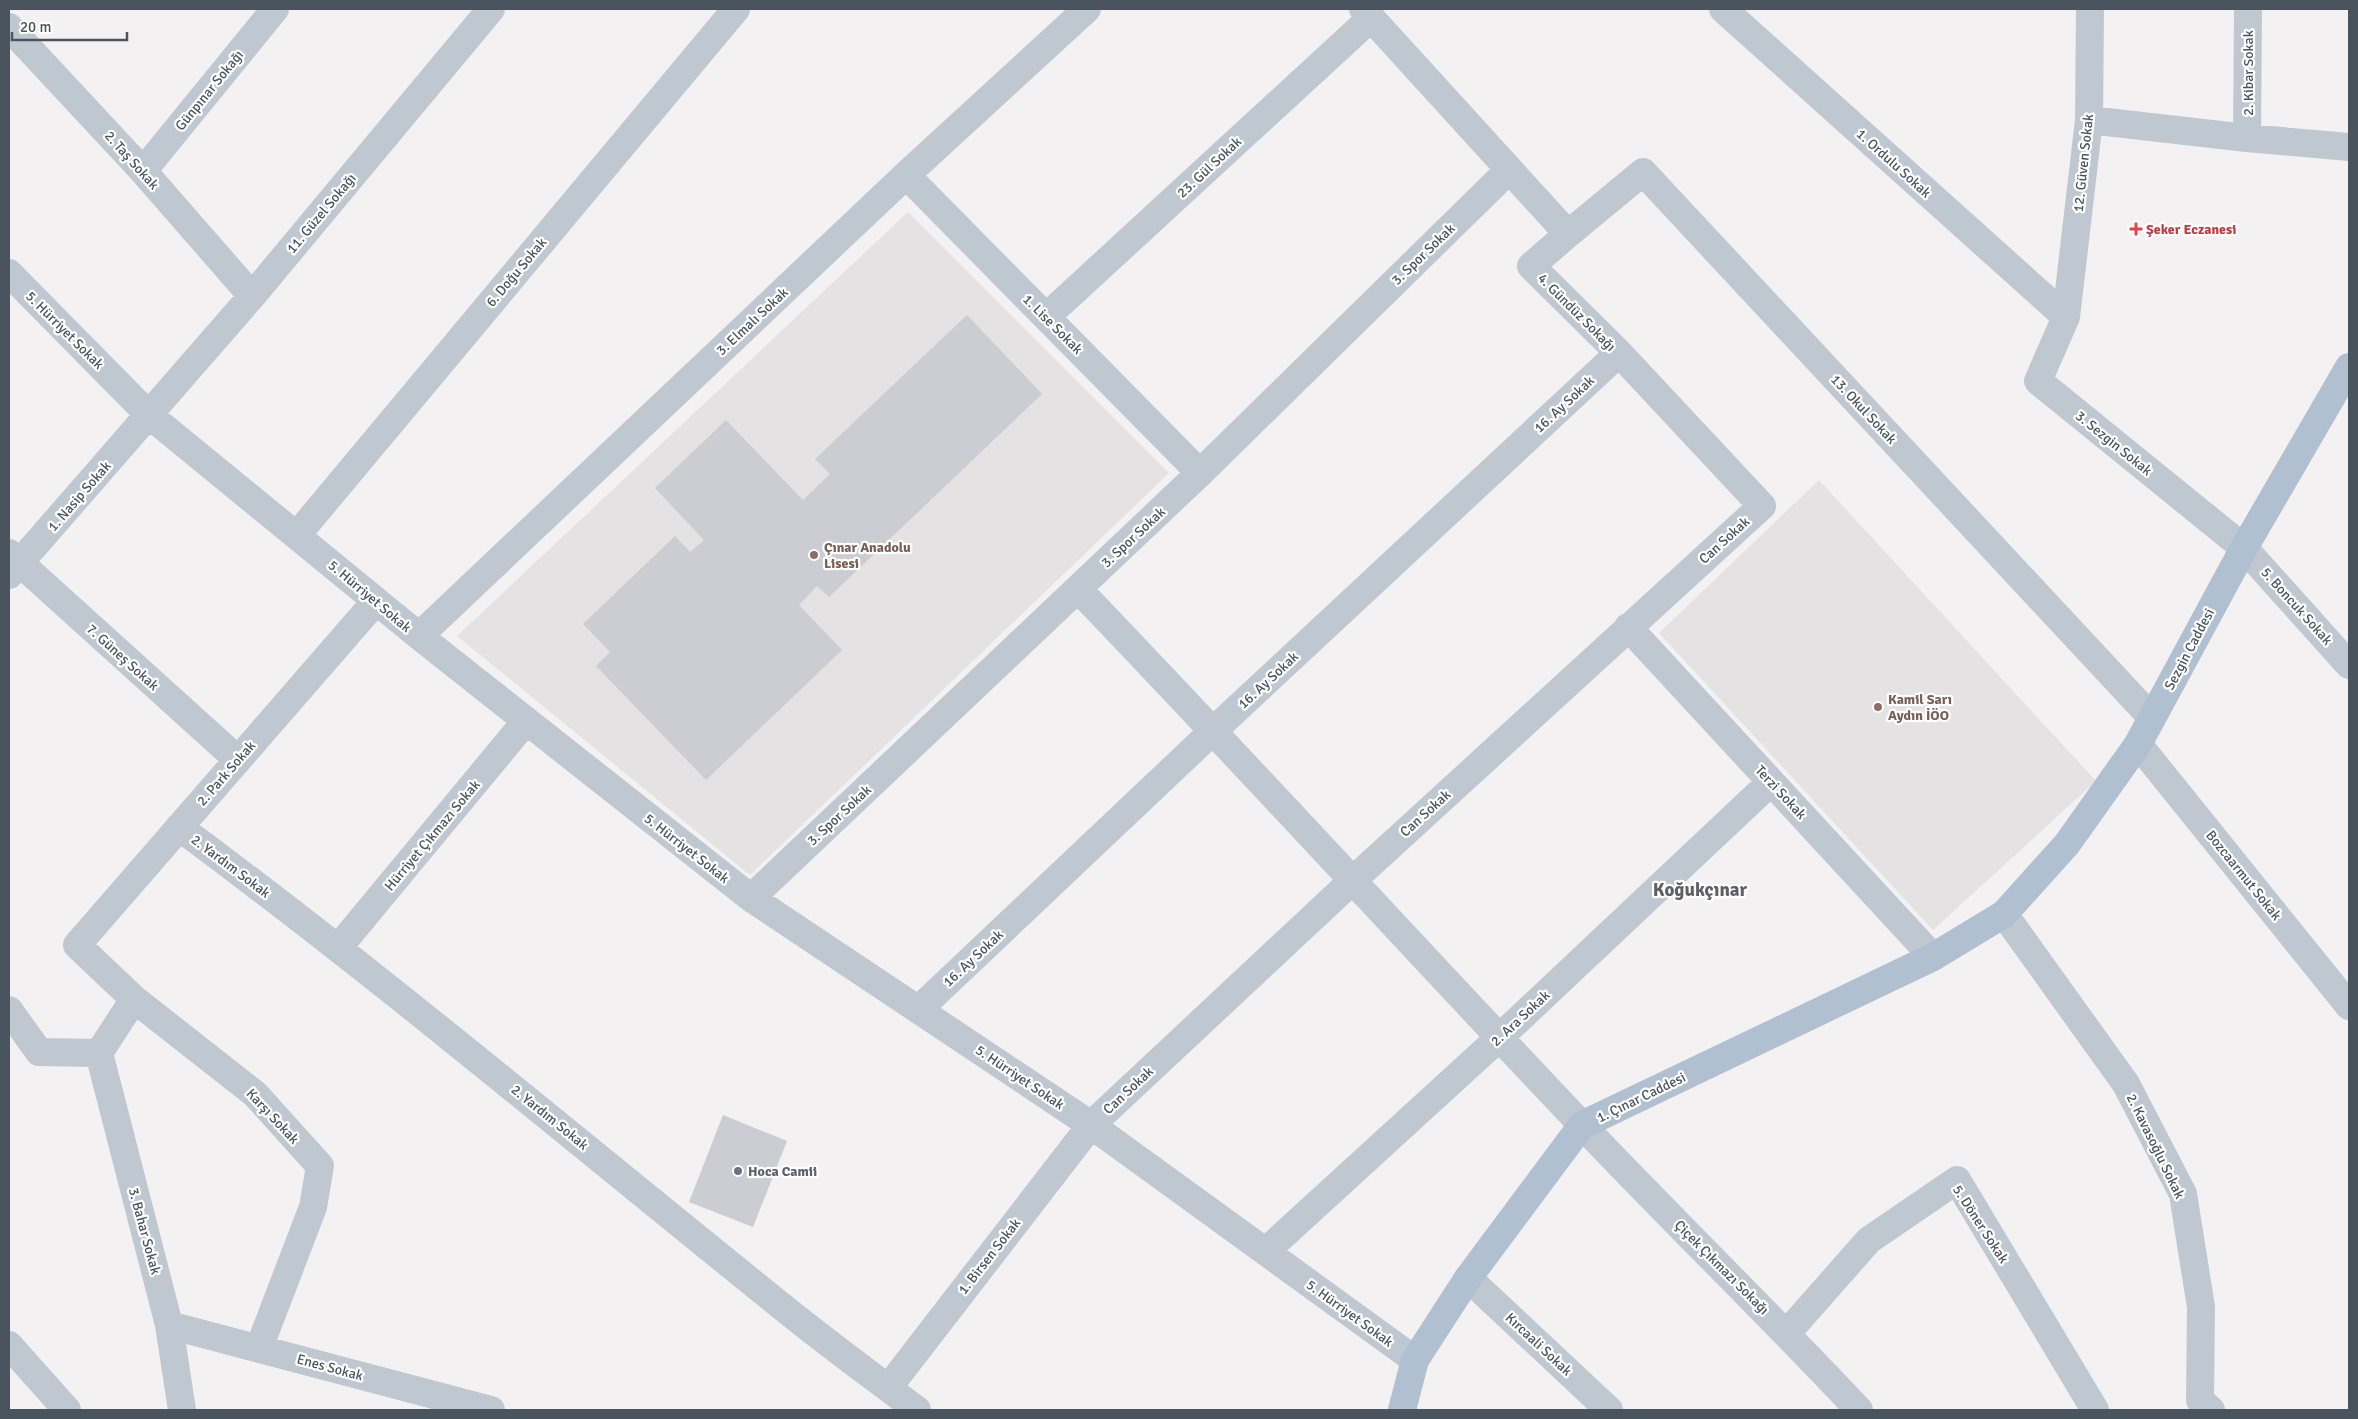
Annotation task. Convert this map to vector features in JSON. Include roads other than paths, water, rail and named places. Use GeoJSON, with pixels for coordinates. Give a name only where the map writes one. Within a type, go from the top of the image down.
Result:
{"type":"FeatureCollection","features":[{"type":"Feature","properties":{"kind":"main road","name":"Sezgin Caddesi"},"geometry":{"type":"LineString","coordinates":[[2004,914],[2067,844],[2138,744],[2244,548],[2349,367]]}},
{"type":"Feature","properties":{"kind":"main road","name":"1. Çınar Caddesi"},"geometry":{"type":"LineString","coordinates":[[1402,1410],[1415,1360],[1468,1278],[1582,1125],[1933,957],[2004,914]]}},
{"type":"Feature","properties":{"kind":"street","name":"Günpınar Sokağı"},"geometry":{"type":"LineString","coordinates":[[143,171],[275,9]]}},
{"type":"Feature","properties":{"kind":"street","name":"11. Güzel Sokağı"},"geometry":{"type":"LineString","coordinates":[[149,415],[252,296],[490,9]]}},
{"type":"Feature","properties":{"kind":"street","name":"6. Doğu Sokak"},"geometry":{"type":"LineString","coordinates":[[297,535],[736,9]]}},
{"type":"Feature","properties":{"kind":"street","name":"3. Elmalı Sokak"},"geometry":{"type":"LineString","coordinates":[[419,636],[906,175],[1087,9]]}},
{"type":"Feature","properties":{"kind":"street","name":"1. Ordulu Sokak"},"geometry":{"type":"LineString","coordinates":[[1723,9],[2066,317]]}},
{"type":"Feature","properties":{"kind":"street","name":"12. Güven Sokak"},"geometry":{"type":"LineString","coordinates":[[2066,317],[2089,120],[2090,9]]}},
{"type":"Feature","properties":{"kind":"street","name":"2. Kibar Sokak"},"geometry":{"type":"LineString","coordinates":[[2247,138],[2248,9]]}},
{"type":"Feature","properties":{"kind":"street"},"geometry":{"type":"LineString","coordinates":[[1367,13],[1568,234]]}},
{"type":"Feature","properties":{"kind":"street","name":"23. Gül Sokak"},"geometry":{"type":"LineString","coordinates":[[1046,317],[1367,13]]}},
{"type":"Feature","properties":{"kind":"street","name":"2. Taş Sokak"},"geometry":{"type":"LineString","coordinates":[[9,27],[143,171],[252,296]]}},
{"type":"Feature","properties":{"kind":"street"},"geometry":{"type":"LineString","coordinates":[[2089,120],[2247,138],[2349,147]]}},
{"type":"Feature","properties":{"kind":"street","name":"3. Spor Sokak"},"geometry":{"type":"LineString","coordinates":[[751,898],[1200,473],[1509,170]]}},
{"type":"Feature","properties":{"kind":"street","name":"13. Okul Sokak"},"geometry":{"type":"LineString","coordinates":[[1568,234],[1643,172],[2152,718]]}},
{"type":"Feature","properties":{"kind":"street","name":"1. Lise Sokak"},"geometry":{"type":"LineString","coordinates":[[906,175],[1200,473]]}},
{"type":"Feature","properties":{"kind":"street","name":"4. Gündüz Sokağı"},"geometry":{"type":"LineString","coordinates":[[1568,234],[1531,266],[1618,354],[1762,506]]}},
{"type":"Feature","properties":{"kind":"street","name":"5. Hürriyet Sokak"},"geometry":{"type":"LineString","coordinates":[[9,273],[149,415],[526,722],[751,898],[1091,1125],[1415,1360]]}},
{"type":"Feature","properties":{"kind":"street","name":"3. Sezgin Sokak"},"geometry":{"type":"LineString","coordinates":[[2066,317],[2038,381],[2244,548]]}},
{"type":"Feature","properties":{"kind":"street","name":"16. Ay Sokak"},"geometry":{"type":"LineString","coordinates":[[919,1009],[1214,730],[1618,354]]}},
{"type":"Feature","properties":{"kind":"street","name":"1. Nasip Sokak"},"geometry":{"type":"LineString","coordinates":[[12,564],[149,415]]}},
{"type":"Feature","properties":{"kind":"street","name":"Can Sokak"},"geometry":{"type":"LineString","coordinates":[[1091,1125],[1352,880],[1762,506]]}},
{"type":"Feature","properties":{"kind":"street","name":"5. Boncuk Sokak"},"geometry":{"type":"LineString","coordinates":[[2244,548],[2349,665]]}},
{"type":"Feature","properties":{"kind":"street","name":"7. Güneş Sokak"},"geometry":{"type":"LineString","coordinates":[[12,564],[238,760]]}},
{"type":"Feature","properties":{"kind":"street","name":"Çiçek Çıkmazı Sokağı"},"geometry":{"type":"LineString","coordinates":[[1078,589],[1214,730],[1582,1125],[1859,1410]]}},
{"type":"Feature","properties":{"kind":"street","name":"2. Park Sokak"},"geometry":{"type":"LineString","coordinates":[[76,945],[376,601]]}},
{"type":"Feature","properties":{"kind":"street","name":"Terzi Sokak"},"geometry":{"type":"LineString","coordinates":[[1628,627],[1933,957]]}},
{"type":"Feature","properties":{"kind":"street","name":"Hürriyet Çıkmazı Sokak"},"geometry":{"type":"LineString","coordinates":[[338,948],[526,722]]}},
{"type":"Feature","properties":{"kind":"street","name":"Bozcaarmut Sokak"},"geometry":{"type":"LineString","coordinates":[[2138,744],[2349,1006]]}},
{"type":"Feature","properties":{"kind":"street","name":"2. Ara Sokak"},"geometry":{"type":"LineString","coordinates":[[1266,1251],[1500,1036],[1771,782]]}},
{"type":"Feature","properties":{"kind":"street","name":"2. Yardım Sokak"},"geometry":{"type":"LineString","coordinates":[[179,827],[338,948],[475,1056],[792,1314],[917,1410]]}},
{"type":"Feature","properties":{"kind":"street","name":"2. Kavasoğlu Sokak"},"geometry":{"type":"LineString","coordinates":[[2004,914],[2126,1084],[2182,1194],[2201,1307],[2198,1407]]}},
{"type":"Feature","properties":{"kind":"street","name":"Karşı Sokak"},"geometry":{"type":"LineString","coordinates":[[76,945],[134,999],[255,1094],[320,1166],[313,1208],[260,1348]]}},
{"type":"Feature","properties":{"kind":"street"},"geometry":{"type":"LineString","coordinates":[[9,1010],[39,1052],[99,1053],[134,999]]}},
{"type":"Feature","properties":{"kind":"street","name":"3. Bahar Sokak"},"geometry":{"type":"LineString","coordinates":[[99,1053],[170,1325],[182,1410]]}},
{"type":"Feature","properties":{"kind":"street","name":"1. Birsen Sokak"},"geometry":{"type":"LineString","coordinates":[[888,1388],[1091,1125]]}},
{"type":"Feature","properties":{"kind":"street","name":"5. Döner Sokak"},"geometry":{"type":"LineString","coordinates":[[1787,1334],[1869,1240],[1956,1180],[2095,1410]]}},
{"type":"Feature","properties":{"kind":"street","name":"Kırcaali Sokak"},"geometry":{"type":"LineString","coordinates":[[1468,1278],[1609,1410]]}},
{"type":"Feature","properties":{"kind":"street","name":"Enes Sokak"},"geometry":{"type":"LineString","coordinates":[[170,1325],[491,1410]]}},
{"type":"Feature","properties":{"kind":"street"},"geometry":{"type":"LineString","coordinates":[[11,1351],[67,1410]]}},
{"type":"Feature","properties":{"kind":"place","name":"Şeker Eczanesi"},"geometry":{"type":"Point","coordinates":[2136,229]}},
{"type":"Feature","properties":{"kind":"place","name":"Çınar Anadolu Lisesi"},"geometry":{"type":"Point","coordinates":[814,555]}},
{"type":"Feature","properties":{"kind":"place","name":"Kamil Sarı Aydın İÖO"},"geometry":{"type":"Point","coordinates":[1878,707]}},
{"type":"Feature","properties":{"kind":"place","name":"Hoca Camii"},"geometry":{"type":"Point","coordinates":[738,1171]}},
{"type":"Feature","properties":{"kind":"district","name":"Koğukçınar"},"geometry":{"type":"Point","coordinates":[1700,889]}}]}
